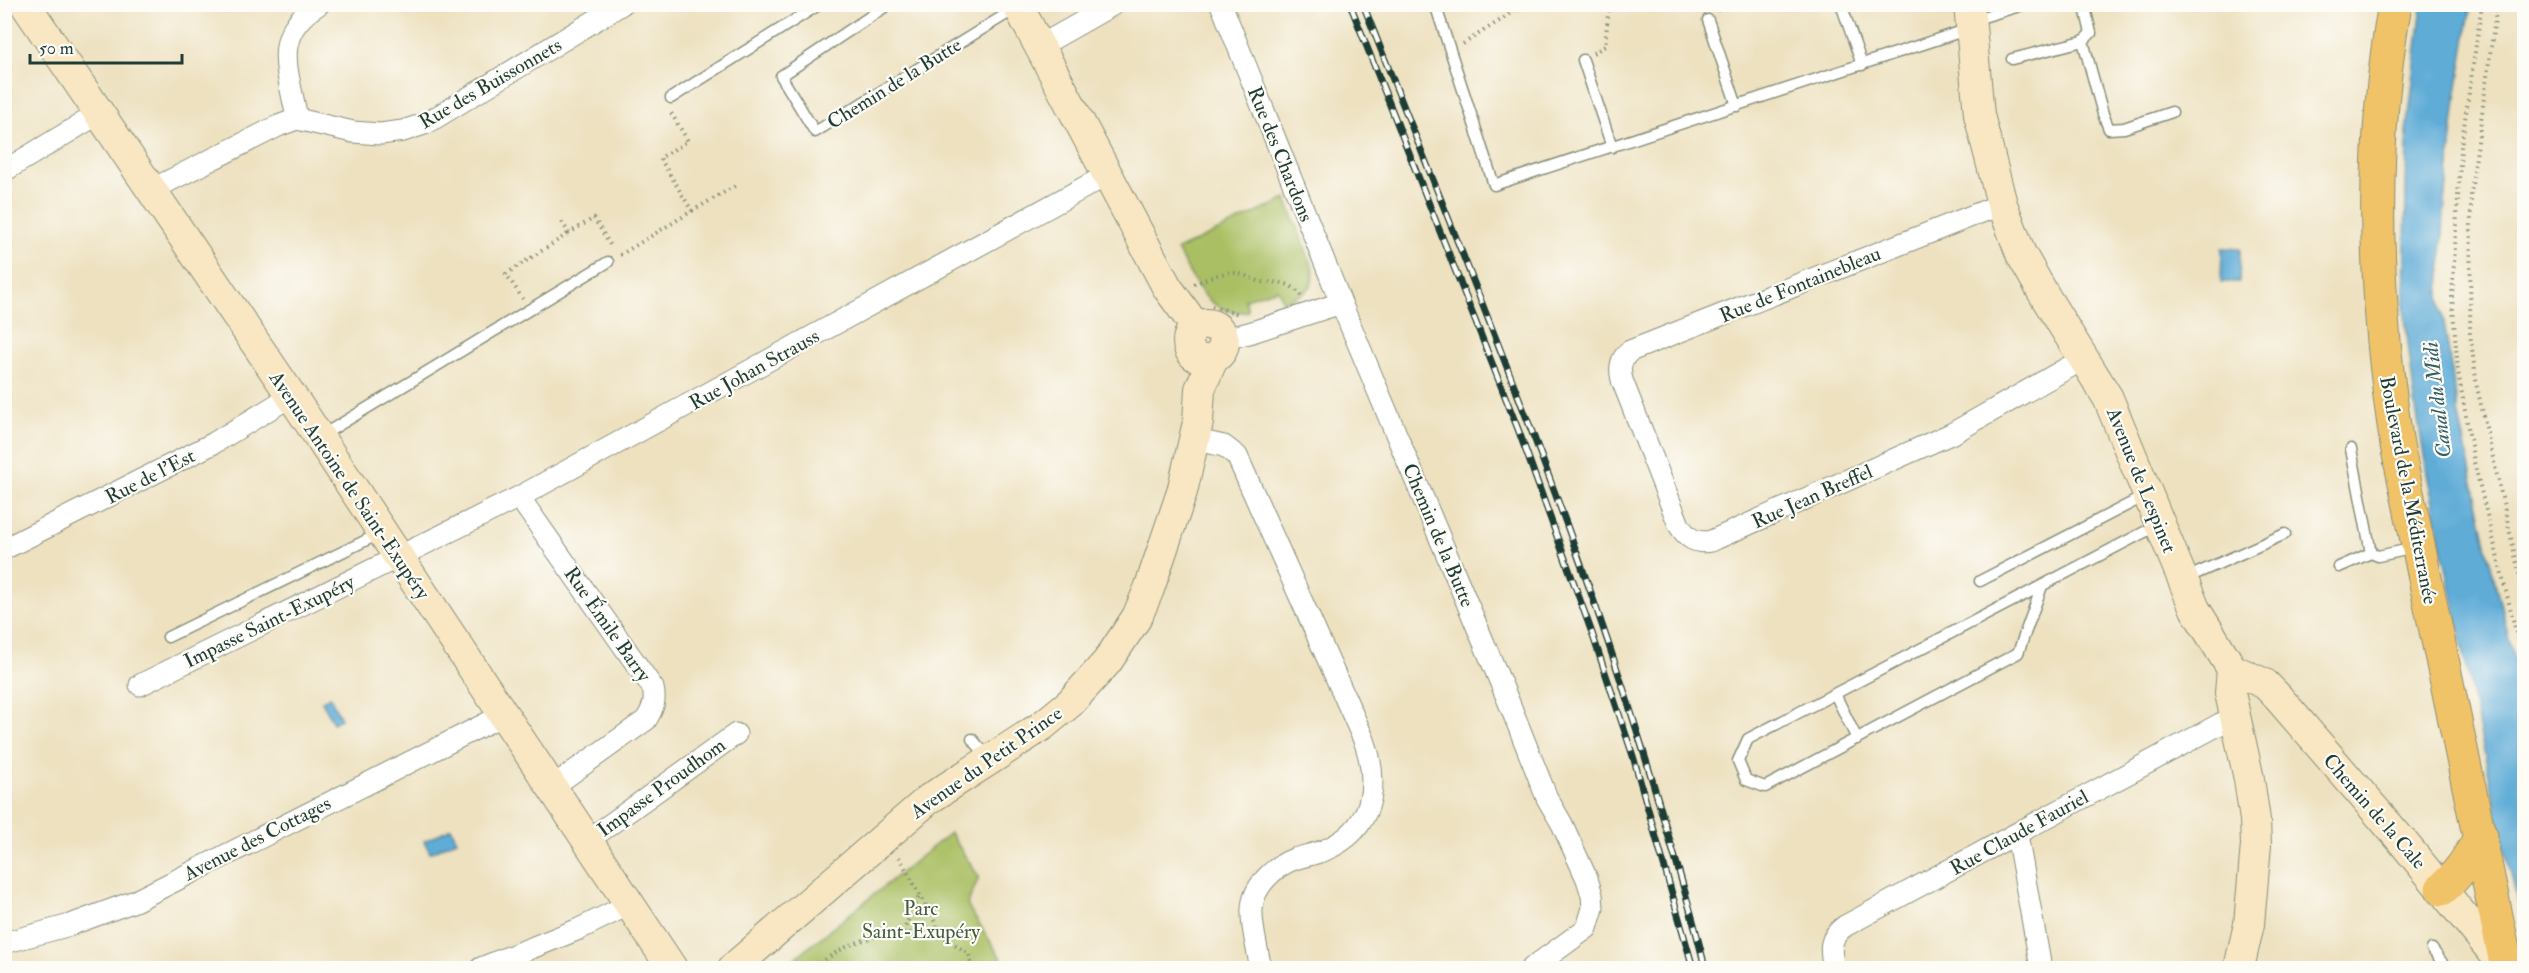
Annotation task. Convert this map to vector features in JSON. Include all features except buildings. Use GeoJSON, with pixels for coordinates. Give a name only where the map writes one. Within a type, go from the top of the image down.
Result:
{"type":"FeatureCollection","features":[{"type":"Feature","properties":{"kind":"main road","name":"Boulevard de la Méditerranée"},"geometry":{"type":"LineString","coordinates":[[2396,4],[2383,91],[2378,152],[2377,256],[2387,384],[2397,445],[2481,836],[2507,969]]}},
{"type":"Feature","properties":{"kind":"main road"},"geometry":{"type":"LineString","coordinates":[[2442,889],[2453,880],[2473,853],[2481,836]]}},
{"type":"Feature","properties":{"kind":"street","name":"Avenue Antoine de Saint-Exupéry"},"geometry":{"type":"LineString","coordinates":[[25,4],[291,396],[672,969]]}},
{"type":"Feature","properties":{"kind":"street"},"geometry":{"type":"LineString","coordinates":[[151,190],[278,126],[297,119],[286,54],[287,41],[298,20],[319,4]]}},
{"type":"Feature","properties":{"kind":"street","name":"Rue des Buissonnets"},"geometry":{"type":"LineString","coordinates":[[297,119],[353,132],[380,134],[419,126],[622,4]]}},
{"type":"Feature","properties":{"kind":"street"},"geometry":{"type":"LineString","coordinates":[[1038,44],[1054,38],[1114,4]]}},
{"type":"Feature","properties":{"kind":"street","name":"Rue des Chardons"},"geometry":{"type":"LineString","coordinates":[[1221,4],[1341,303]]}},
{"type":"Feature","properties":{"kind":"street","name":"Chemin de la Butte"},"geometry":{"type":"LineString","coordinates":[[1017,6],[1167,287],[1206,344]]}},
{"type":"Feature","properties":{"kind":"street","name":"Avenue de Lespinet"},"geometry":{"type":"LineString","coordinates":[[1970,18],[1979,115],[2002,204],[2021,254],[2085,358],[2119,420],[2201,620],[2232,669]]}},
{"type":"Feature","properties":{"kind":"street"},"geometry":{"type":"LineString","coordinates":[[4,171],[98,114]]}},
{"type":"Feature","properties":{"kind":"street","name":"Rue Johan Strauss"},"geometry":{"type":"LineString","coordinates":[[398,558],[519,496],[1107,175]]}},
{"type":"Feature","properties":{"kind":"street","name":"Rue de Fontainebleau"},"geometry":{"type":"LineString","coordinates":[[1622,380],[1620,364],[1630,351],[2002,204]]}},
{"type":"Feature","properties":{"kind":"street"},"geometry":{"type":"LineString","coordinates":[[1206,344],[1341,303]]}},
{"type":"Feature","properties":{"kind":"street","name":"Chemin de la Butte"},"geometry":{"type":"LineString","coordinates":[[1341,303],[1547,798],[1562,824],[1592,895],[1593,908],[1587,928],[1532,969]]}},
{"type":"Feature","properties":{"kind":"street","name":"Avenue du Petit Prince"},"geometry":{"type":"LineString","coordinates":[[733,969],[904,819],[956,780],[981,749],[1042,726],[1088,685],[1127,632],[1149,589],[1188,468],[1192,439],[1198,422],[1206,344]]}},
{"type":"Feature","properties":{"kind":"street","name":"Rue Jean Breffel"},"geometry":{"type":"LineString","coordinates":[[1622,380],[1678,525],[1692,540],[1702,543],[1712,542],[1953,433],[2085,358]]}},
{"type":"Feature","properties":{"kind":"street","name":"Rue de l'Est"},"geometry":{"type":"LineString","coordinates":[[4,549],[214,443],[291,396]]}},
{"type":"Feature","properties":{"kind":"street"},"geometry":{"type":"LineString","coordinates":[[1192,439],[1224,446],[1236,456],[1364,740],[1371,759],[1374,778],[1373,795],[1367,812],[1356,828],[1343,840],[1327,849],[1294,859],[1281,866],[1267,877],[1257,891],[1252,908],[1259,959]]}},
{"type":"Feature","properties":{"kind":"street","name":"Rue Émile Barry"},"geometry":{"type":"LineString","coordinates":[[519,496],[652,688],[655,698],[653,710],[646,720],[552,787]]}},
{"type":"Feature","properties":{"kind":"street","name":"Impasse Saint-Exupéry"},"geometry":{"type":"LineString","coordinates":[[140,685],[398,558]]}},
{"type":"Feature","properties":{"kind":"street"},"geometry":{"type":"LineString","coordinates":[[2232,669],[2230,693],[2237,717],[2255,820],[2256,845],[2249,924],[2239,969]]}},
{"type":"Feature","properties":{"kind":"street","name":"Chemin de la Cale"},"geometry":{"type":"LineString","coordinates":[[2232,669],[2265,684],[2276,695],[2442,889],[2507,969]]}},
{"type":"Feature","properties":{"kind":"street","name":"Avenue des Cottages"},"geometry":{"type":"LineString","coordinates":[[4,943],[80,922],[135,901],[503,715]]}},
{"type":"Feature","properties":{"kind":"street","name":"Rue Claude Fauriel"},"geometry":{"type":"LineString","coordinates":[[1834,969],[1830,947],[1832,938],[1838,931],[2210,729],[2237,717]]}},
{"type":"Feature","properties":{"kind":"street","name":"Impasse Proudhom"},"geometry":{"type":"LineString","coordinates":[[587,840],[736,735]]}},
{"type":"Feature","properties":{"kind":"street"},"geometry":{"type":"LineString","coordinates":[[2017,835],[2041,969]]}},
{"type":"Feature","properties":{"kind":"street"},"geometry":{"type":"LineString","coordinates":[[481,969],[579,929],[630,904]]}},
{"type":"Feature","properties":{"kind":"lane"},"geometry":{"type":"LineString","coordinates":[[671,98],[820,4]]}},
{"type":"Feature","properties":{"kind":"lane","name":"Chemin de la Butte"},"geometry":{"type":"LineString","coordinates":[[889,4],[781,76],[814,132],[1017,6]]}},
{"type":"Feature","properties":{"kind":"lane"},"geometry":{"type":"LineString","coordinates":[[1435,4],[1494,185],[1862,65],[1970,18],[2026,4]]}},
{"type":"Feature","properties":{"kind":"lane"},"geometry":{"type":"LineString","coordinates":[[1841,4],[1862,65]]}},
{"type":"Feature","properties":{"kind":"lane"},"geometry":{"type":"LineString","coordinates":[[2012,59],[2083,40],[2091,33],[2084,4]]}},
{"type":"Feature","properties":{"kind":"lane"},"geometry":{"type":"LineString","coordinates":[[1708,20],[1737,106]]}},
{"type":"Feature","properties":{"kind":"lane"},"geometry":{"type":"LineString","coordinates":[[2083,40],[2109,129],[2124,128],[2172,112]]}},
{"type":"Feature","properties":{"kind":"lane"},"geometry":{"type":"LineString","coordinates":[[1583,60],[1612,147]]}},
{"type":"Feature","properties":{"kind":"lane"},"geometry":{"type":"LineString","coordinates":[[318,438],[608,262]]}},
{"type":"Feature","properties":{"kind":"lane"},"geometry":{"type":"LineString","coordinates":[[2351,449],[2371,553]]}},
{"type":"Feature","properties":{"kind":"lane"},"geometry":{"type":"LineString","coordinates":[[1980,581],[2149,494]]}},
{"type":"Feature","properties":{"kind":"lane"},"geometry":{"type":"LineString","coordinates":[[2042,586],[2018,652],[1765,787],[1746,780],[1737,761],[1748,740],[1835,694],[2042,586],[2161,524]]}},
{"type":"Feature","properties":{"kind":"lane"},"geometry":{"type":"LineString","coordinates":[[168,637],[381,533]]}},
{"type":"Feature","properties":{"kind":"lane"},"geometry":{"type":"LineString","coordinates":[[2183,579],[2285,534]]}},
{"type":"Feature","properties":{"kind":"lane"},"geometry":{"type":"LineString","coordinates":[[2339,567],[2371,553],[2378,556],[2418,547]]}},
{"type":"Feature","properties":{"kind":"lane"},"geometry":{"type":"LineString","coordinates":[[1835,694],[1857,739]]}},
{"type":"Feature","properties":{"kind":"lane"},"geometry":{"type":"LineString","coordinates":[[2432,949],[2446,969]]}},
{"type":"Feature","properties":{"kind":"path"},"geometry":{"type":"LineString","coordinates":[[1449,50],[1469,41],[1507,16],[1519,4]]}},
{"type":"Feature","properties":{"kind":"path"},"geometry":{"type":"LineString","coordinates":[[1583,60],[1582,57],[1601,50],[1605,46],[1609,4]]}},
{"type":"Feature","properties":{"kind":"path"},"geometry":{"type":"LineString","coordinates":[[2482,4],[2460,147],[2452,297],[2457,371],[2474,462],[2524,664]]}},
{"type":"Feature","properties":{"kind":"path"},"geometry":{"type":"LineString","coordinates":[[2497,4],[2471,193],[2470,333],[2477,387],[2524,595]]}},
{"type":"Feature","properties":{"kind":"path"},"geometry":{"type":"LineString","coordinates":[[671,98],[664,102],[688,141],[660,158],[692,211]]}},
{"type":"Feature","properties":{"kind":"path"},"geometry":{"type":"LineString","coordinates":[[530,310],[506,274],[569,233],[594,218],[617,257],[735,186]]}},
{"type":"Feature","properties":{"kind":"path"},"geometry":{"type":"LineString","coordinates":[[562,222],[569,233]]}},
{"type":"Feature","properties":{"kind":"path"},"geometry":{"type":"LineString","coordinates":[[1188,286],[1218,274],[1236,273],[1262,282],[1279,280],[1297,291],[1309,313]]}},
{"type":"Feature","properties":{"kind":"path"},"geometry":{"type":"LineString","coordinates":[[898,855],[944,937],[969,954],[972,969]]}},
{"type":"Feature","properties":{"kind":"path"},"geometry":{"type":"LineString","coordinates":[[903,932],[920,896]]}},
{"type":"Feature","properties":{"kind":"path"},"geometry":{"type":"LineString","coordinates":[[816,969],[823,962],[864,939],[903,932],[944,937]]}},
{"type":"Feature","properties":{"kind":"green space"},"geometry":{"type":"Polygon","coordinates":[[[1286,199],[1314,271],[1311,286],[1304,293],[1283,302],[1278,289],[1245,299],[1248,311],[1234,312],[1212,303],[1196,284],[1177,250],[1286,199]]]}},
{"type":"Feature","properties":{"kind":"green space","name":"Parc Saint-Exupéry"},"geometry":{"type":"Polygon","coordinates":[[[950,833],[979,877],[967,905],[1006,966],[1003,968],[783,968],[950,833]]]}},
{"type":"Feature","properties":{"kind":"water","name":"Canal du Midi"},"geometry":{"type":"Polygon","coordinates":[[[2422,5],[2471,5],[2456,99],[2444,213],[2440,296],[2459,417],[2489,558],[2524,699],[2524,924],[2503,844],[2428,479],[2415,403],[2404,309],[2407,132],[2422,5]]]}},
{"type":"Feature","properties":{"kind":"water"},"geometry":{"type":"Polygon","coordinates":[[[2222,248],[2240,249],[2239,282],[2221,282],[2222,248]]]}},
{"type":"Feature","properties":{"kind":"water"},"geometry":{"type":"Polygon","coordinates":[[[330,697],[341,719],[333,723],[322,701],[330,697]]]}},
{"type":"Feature","properties":{"kind":"water"},"geometry":{"type":"Polygon","coordinates":[[[451,828],[457,840],[430,853],[424,841],[451,828]]]}},
{"type":"Feature","properties":{"kind":"railway"},"geometry":{"type":"LineString","coordinates":[[1350,4],[1518,429],[1592,633],[1633,756],[1693,968]]}},
{"type":"Feature","properties":{"kind":"railway"},"geometry":{"type":"LineString","coordinates":[[1363,4],[1521,404],[1595,606],[1630,707],[1690,909],[1705,968]]}}]}
